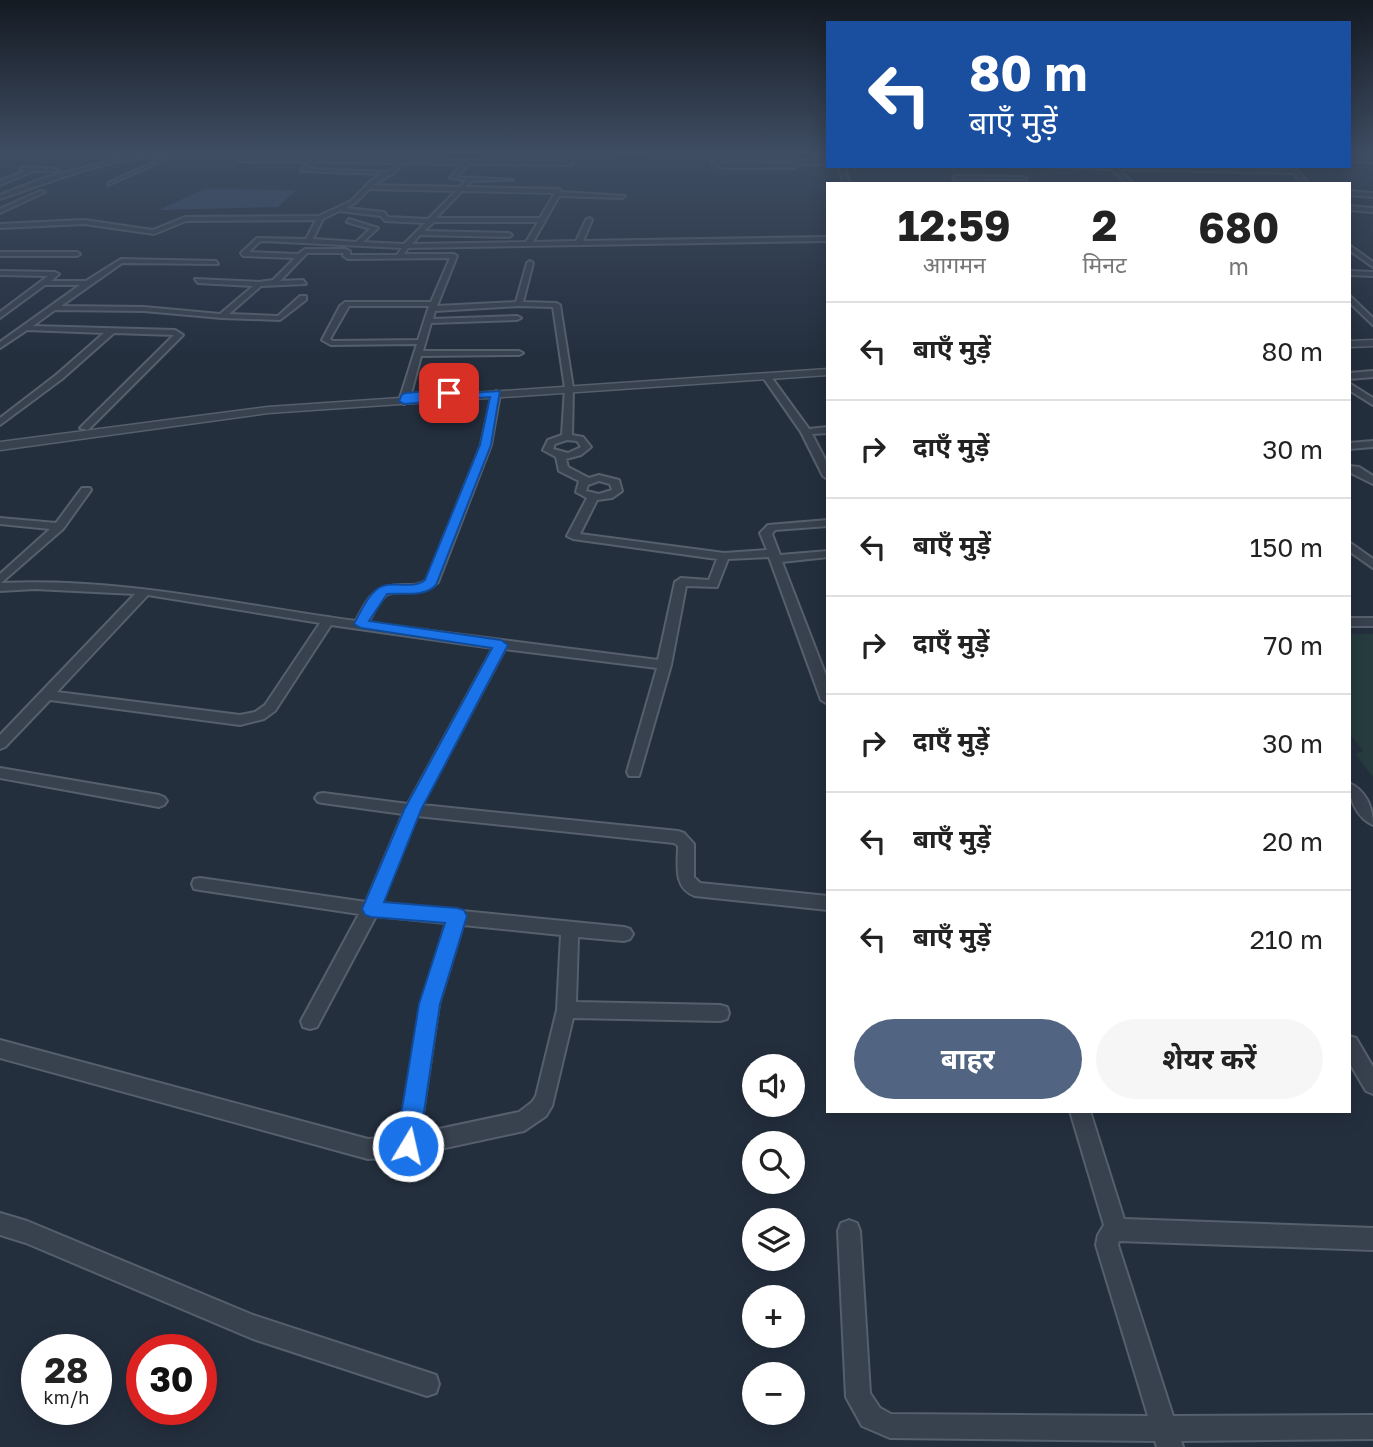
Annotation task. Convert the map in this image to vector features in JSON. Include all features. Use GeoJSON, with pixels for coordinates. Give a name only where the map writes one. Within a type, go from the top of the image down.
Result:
{"type":"FeatureCollection","features":[{"type":"Feature","properties":{"kind":"street"},"geometry":{"type":"LineString","coordinates":[[23,220],[26,226]]}},
{"type":"Feature","properties":{"kind":"street"},"geometry":{"type":"LineString","coordinates":[[0,226],[84,222],[154,232],[184,220]]}},
{"type":"Feature","properties":{"kind":"street"},"geometry":{"type":"LineString","coordinates":[[309,240],[319,220]]}},
{"type":"Feature","properties":{"kind":"street"},"geometry":{"type":"LineString","coordinates":[[396,220],[544,220]]}},
{"type":"Feature","properties":{"kind":"street"},"geometry":{"type":"LineString","coordinates":[[528,245],[544,220]]}},
{"type":"Feature","properties":{"kind":"street"},"geometry":{"type":"LineString","coordinates":[[578,244],[589,220]]}},
{"type":"Feature","properties":{"kind":"street"},"geometry":{"type":"LineString","coordinates":[[349,221],[375,228],[357,244]]}},
{"type":"Feature","properties":{"kind":"street"},"geometry":{"type":"LineString","coordinates":[[399,257],[431,221]]}},
{"type":"Feature","properties":{"kind":"street"},"geometry":{"type":"LineString","coordinates":[[418,233],[509,236]]}},
{"type":"Feature","properties":{"kind":"street"},"geometry":{"type":"LineString","coordinates":[[299,256],[243,254],[260,239],[406,246],[826,239]]}},
{"type":"Feature","properties":{"kind":"street"},"geometry":{"type":"LineString","coordinates":[[1351,248],[1373,265]]}},
{"type":"Feature","properties":{"kind":"street"},"geometry":{"type":"LineString","coordinates":[[270,284],[305,251],[345,251],[348,252],[346,257],[455,257],[428,321],[405,398]]}},
{"type":"Feature","properties":{"kind":"street"},"geometry":{"type":"LineString","coordinates":[[0,254],[77,254]]}},
{"type":"Feature","properties":{"kind":"street"},"geometry":{"type":"LineString","coordinates":[[0,346],[118,261],[216,263]]}},
{"type":"Feature","properties":{"kind":"street"},"geometry":{"type":"LineString","coordinates":[[519,304],[530,263]]}},
{"type":"Feature","properties":{"kind":"street"},"geometry":{"type":"LineString","coordinates":[[0,272],[54,273],[0,316]]}},
{"type":"Feature","properties":{"kind":"street"},"geometry":{"type":"LineString","coordinates":[[1351,273],[1373,274]]}},
{"type":"Feature","properties":{"kind":"street"},"geometry":{"type":"LineString","coordinates":[[198,281],[259,284],[303,282]]}},
{"type":"Feature","properties":{"kind":"street"},"geometry":{"type":"LineString","coordinates":[[44,283],[88,283]]}},
{"type":"Feature","properties":{"kind":"street"},"geometry":{"type":"LineString","coordinates":[[222,316],[259,284]]}},
{"type":"Feature","properties":{"kind":"street"},"geometry":{"type":"LineString","coordinates":[[53,308],[144,309],[280,318],[303,298]]}},
{"type":"Feature","properties":{"kind":"street"},"geometry":{"type":"LineString","coordinates":[[1351,299],[1373,323]]}},
{"type":"Feature","properties":{"kind":"street"},"geometry":{"type":"LineString","coordinates":[[422,342],[331,343],[326,340],[344,306],[348,304],[556,305],[569,386],[567,437]]}},
{"type":"Feature","properties":{"kind":"street"},"geometry":{"type":"LineString","coordinates":[[0,309],[10,308]]}},
{"type":"Feature","properties":{"kind":"street"},"geometry":{"type":"LineString","coordinates":[[1351,314],[1365,313]]}},
{"type":"Feature","properties":{"kind":"street"},"geometry":{"type":"LineString","coordinates":[[428,321],[517,318]]}},
{"type":"Feature","properties":{"kind":"street"},"geometry":{"type":"LineString","coordinates":[[24,328],[175,332],[179,335],[85,428]]}},
{"type":"Feature","properties":{"kind":"street"},"geometry":{"type":"LineString","coordinates":[[0,422],[59,377],[112,330]]}},
{"type":"Feature","properties":{"kind":"street"},"geometry":{"type":"LineString","coordinates":[[1351,342],[1373,341]]}},
{"type":"Feature","properties":{"kind":"street"},"geometry":{"type":"LineString","coordinates":[[419,354],[519,353]]}},
{"type":"Feature","properties":{"kind":"street"},"geometry":{"type":"LineString","coordinates":[[0,446],[268,410],[569,386],[826,370]]}},
{"type":"Feature","properties":{"kind":"street"},"geometry":{"type":"LineString","coordinates":[[0,441],[186,414],[324,400],[496,394],[569,386],[766,376],[826,370]]}},
{"type":"Feature","properties":{"kind":"street"},"geometry":{"type":"LineString","coordinates":[[1351,376],[1373,374]]}},
{"type":"Feature","properties":{"kind":"street"},"geometry":{"type":"LineString","coordinates":[[766,376],[806,432],[826,473]]}},
{"type":"Feature","properties":{"kind":"street"},"geometry":{"type":"LineString","coordinates":[[1351,387],[1373,402]]}},
{"type":"Feature","properties":{"kind":"street"},"geometry":{"type":"LineString","coordinates":[[361,624],[384,590],[418,589],[432,582],[485,445],[496,394]]}},
{"type":"Feature","properties":{"kind":"street"},"geometry":{"type":"LineString","coordinates":[[806,432],[826,430]]}},
{"type":"Feature","properties":{"kind":"street"},"geometry":{"type":"LineString","coordinates":[[567,437],[580,439],[586,447],[580,453],[561,456],[551,453],[547,447],[551,442],[567,437]]}},
{"type":"Feature","properties":{"kind":"street"},"geometry":{"type":"LineString","coordinates":[[1351,446],[1373,444]]}},
{"type":"Feature","properties":{"kind":"street"},"geometry":{"type":"LineString","coordinates":[[561,456],[563,469],[588,481],[605,479],[617,485],[614,494],[593,497],[585,495],[580,489],[588,481]]}},
{"type":"Feature","properties":{"kind":"street"},"geometry":{"type":"LineString","coordinates":[[1351,467],[1373,481]]}},
{"type":"Feature","properties":{"kind":"street"},"geometry":{"type":"LineString","coordinates":[[0,580],[60,527],[86,490]]}},
{"type":"Feature","properties":{"kind":"street"},"geometry":{"type":"LineString","coordinates":[[593,497],[573,536],[724,556],[826,554]]}},
{"type":"Feature","properties":{"kind":"street"},"geometry":{"type":"LineString","coordinates":[[0,521],[60,527]]}},
{"type":"Feature","properties":{"kind":"street"},"geometry":{"type":"LineString","coordinates":[[826,523],[767,530],[766,533],[826,694]]}},
{"type":"Feature","properties":{"kind":"street"},"geometry":{"type":"LineString","coordinates":[[1351,547],[1373,565]]}},
{"type":"Feature","properties":{"kind":"street"},"geometry":{"type":"LineString","coordinates":[[634,772],[664,664],[681,582],[713,584],[724,556]]}},
{"type":"Feature","properties":{"kind":"street"},"geometry":{"type":"LineString","coordinates":[[0,587],[35,585],[145,591],[328,621],[664,664]]}},
{"type":"Feature","properties":{"kind":"street"},"geometry":{"type":"LineString","coordinates":[[0,744],[145,591]]}},
{"type":"Feature","properties":{"kind":"street"},"geometry":{"type":"LineString","coordinates":[[47,695],[240,720],[259,716],[270,709],[328,621]]}},
{"type":"Feature","properties":{"kind":"street"},"geometry":{"type":"LineString","coordinates":[[1351,622],[1373,622]]}},
{"type":"Feature","properties":{"kind":"street"},"geometry":{"type":"LineString","coordinates":[[310,1021],[371,909],[412,810],[501,645]]}},
{"type":"Feature","properties":{"kind":"street"},"geometry":{"type":"LineString","coordinates":[[0,772],[159,801]]}},
{"type":"Feature","properties":{"kind":"street"},"geometry":{"type":"LineString","coordinates":[[1351,791],[1373,819]]}},
{"type":"Feature","properties":{"kind":"street"},"geometry":{"type":"LineString","coordinates":[[323,798],[412,810],[678,837],[686,844],[686,879],[695,889],[826,904]]}},
{"type":"Feature","properties":{"kind":"street"},"geometry":{"type":"LineString","coordinates":[[200,884],[371,909],[457,916],[570,931],[624,934]]}},
{"type":"Feature","properties":{"kind":"street"},"geometry":{"type":"LineString","coordinates":[[408,1146],[430,1004],[457,916]]}},
{"type":"Feature","properties":{"kind":"street"},"geometry":{"type":"LineString","coordinates":[[0,1049],[368,1149],[408,1146],[524,1121],[539,1109],[545,1099],[566,1010],[570,931]]}},
{"type":"Feature","properties":{"kind":"street"},"geometry":{"type":"LineString","coordinates":[[566,1010],[720,1013]]}},
{"type":"Feature","properties":{"kind":"street"},"geometry":{"type":"LineString","coordinates":[[1351,1047],[1373,1084]]}},
{"type":"Feature","properties":{"kind":"street"},"geometry":{"type":"LineString","coordinates":[[1081,1113],[1116,1230]]}},
{"type":"Feature","properties":{"kind":"street"},"geometry":{"type":"LineString","coordinates":[[0,1224],[27,1232],[253,1327],[427,1384]]}},
{"type":"Feature","properties":{"kind":"street"},"geometry":{"type":"LineString","coordinates":[[1166,1437],[1107,1245],[1109,1235],[1116,1230],[1373,1239]]}},
{"type":"Feature","properties":{"kind":"street"},"geometry":{"type":"LineString","coordinates":[[849,1231],[858,1397],[871,1417],[890,1426],[1166,1437],[1252,1430],[1373,1427]]}},
{"type":"Feature","properties":{"kind":"green space"},"geometry":{"type":"Polygon","coordinates":[[[1351,634],[1373,634],[1373,777],[1355,754],[1363,751],[1351,735],[1351,634]]]}},
{"type":"Feature","properties":{"kind":"route"},"geometry":{"type":"LineString","coordinates":[[408,1146],[430,1004],[457,916],[371,909],[412,810],[501,645],[361,624],[384,590],[418,589],[432,582],[485,445],[496,394],[404,401],[406,396],[449,393]]}}]}
